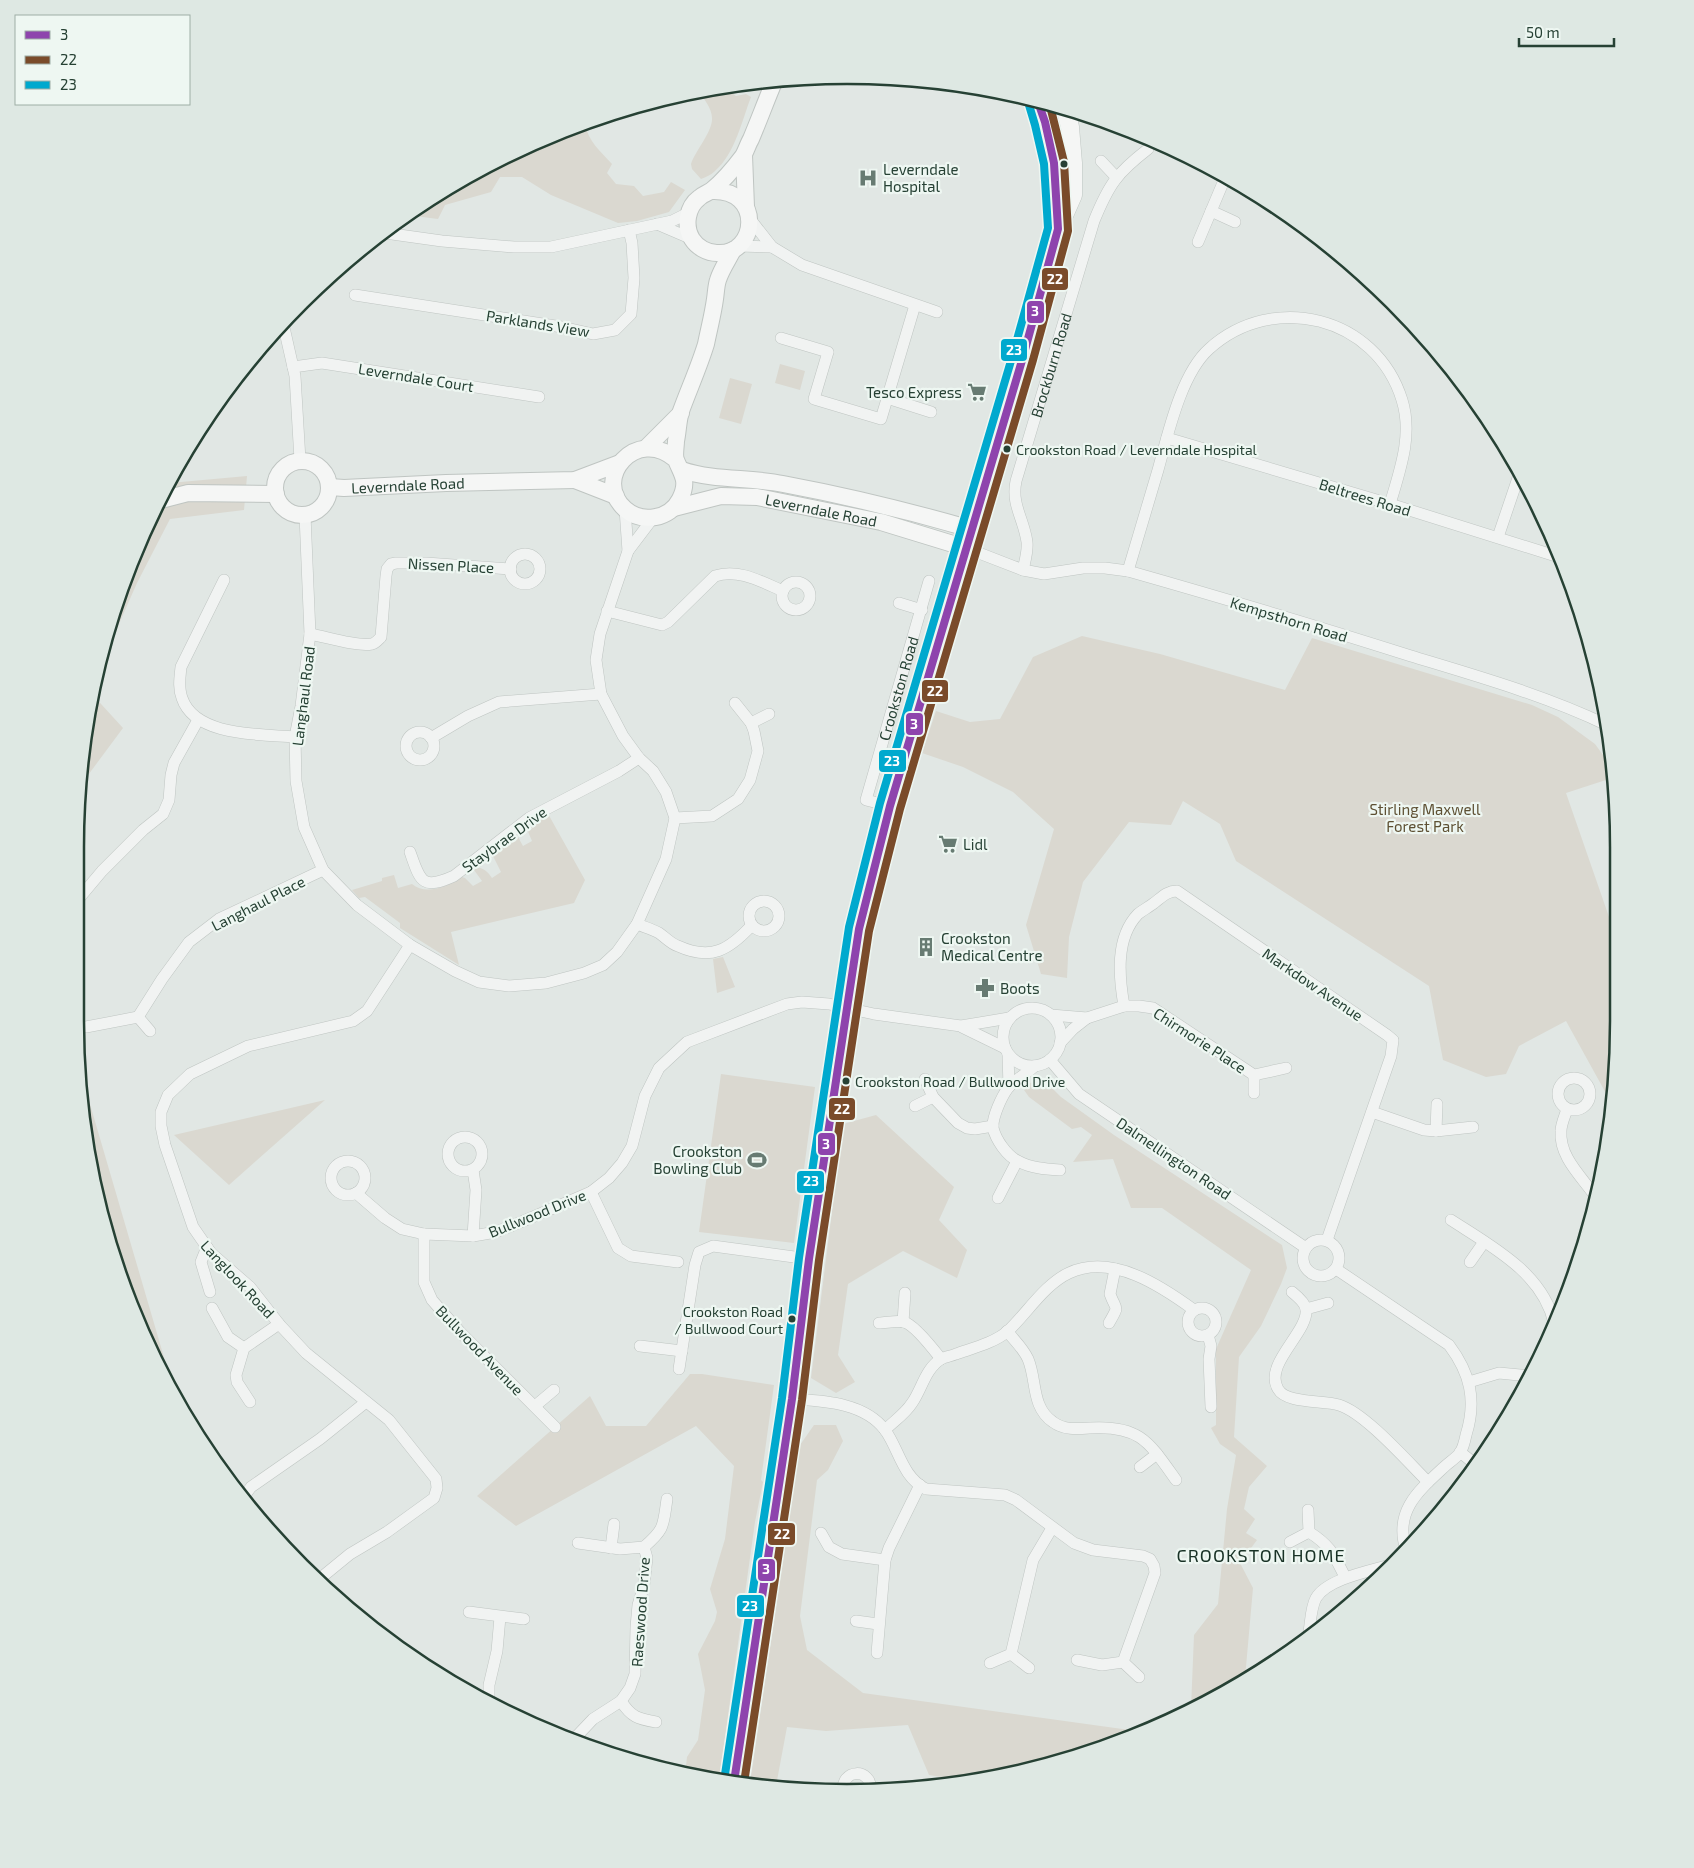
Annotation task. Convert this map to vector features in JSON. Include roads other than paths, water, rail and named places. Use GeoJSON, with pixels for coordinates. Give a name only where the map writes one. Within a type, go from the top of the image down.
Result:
{"type":"FeatureCollection","features":[{"type":"Feature","properties":{"kind":"main road","name":"Crookston Road"},"geometry":{"type":"LineString","coordinates":[[1041,109],[1046,122],[1054,163],[1058,229]]}},
{"type":"Feature","properties":{"kind":"main road","name":"Crookston Road"},"geometry":{"type":"LineString","coordinates":[[735,1776],[792,1399],[809,1259],[859,929],[890,806],[1023,357],[1058,229],[1073,196],[1073,163],[1068,117]]}},
{"type":"Feature","properties":{"kind":"street"},"geometry":{"type":"LineString","coordinates":[[772,88],[744,155],[711,192],[696,200],[688,213],[688,230],[692,239],[699,247],[708,252],[718,254],[736,248],[772,247]]}},
{"type":"Feature","properties":{"kind":"street","name":"Brockburn Road"},"geometry":{"type":"LineString","coordinates":[[1023,570],[1027,545],[1025,532],[1014,501],[1016,481],[1094,221],[1103,198],[1124,167],[1148,149]]}},
{"type":"Feature","properties":{"kind":"street"},"geometry":{"type":"LineString","coordinates":[[621,502],[638,516],[653,518],[661,516],[674,508],[679,501],[684,486],[678,464],[681,413],[705,345],[718,280],[736,248],[746,238],[749,228],[744,155]]}},
{"type":"Feature","properties":{"kind":"street"},"geometry":{"type":"LineString","coordinates":[[1101,161],[1116,177]]}},
{"type":"Feature","properties":{"kind":"street"},"geometry":{"type":"LineString","coordinates":[[1198,242],[1223,183]]}},
{"type":"Feature","properties":{"kind":"street"},"geometry":{"type":"LineString","coordinates":[[711,192],[731,193],[740,199],[772,247],[802,265],[937,312]]}},
{"type":"Feature","properties":{"kind":"street"},"geometry":{"type":"LineString","coordinates":[[1211,211],[1235,222]]}},
{"type":"Feature","properties":{"kind":"street"},"geometry":{"type":"LineString","coordinates":[[393,233],[514,247],[551,247],[672,221],[688,213]]}},
{"type":"Feature","properties":{"kind":"street"},"geometry":{"type":"LineString","coordinates":[[657,224],[692,239]]}},
{"type":"Feature","properties":{"kind":"street","name":"Parklands View"},"geometry":{"type":"LineString","coordinates":[[355,295],[562,327],[593,334],[615,330],[631,314],[634,278],[632,243],[629,230]]}},
{"type":"Feature","properties":{"kind":"street"},"geometry":{"type":"LineString","coordinates":[[708,252],[718,280]]}},
{"type":"Feature","properties":{"kind":"street"},"geometry":{"type":"LineString","coordinates":[[781,338],[828,352],[814,399],[881,419],[915,305]]}},
{"type":"Feature","properties":{"kind":"street"},"geometry":{"type":"LineString","coordinates":[[1128,571],[1167,438],[1189,376],[1208,349],[1229,334],[1249,324],[1268,319],[1317,320],[1342,328],[1362,340],[1380,358],[1392,377],[1402,400],[1406,422],[1403,460],[1390,504]]}},
{"type":"Feature","properties":{"kind":"street"},"geometry":{"type":"LineString","coordinates":[[286,330],[293,367],[300,460]]}},
{"type":"Feature","properties":{"kind":"street","name":"Leverndale Court"},"geometry":{"type":"LineString","coordinates":[[293,367],[322,363],[539,397]]}},
{"type":"Feature","properties":{"kind":"street"},"geometry":{"type":"LineString","coordinates":[[887,398],[931,412]]}},
{"type":"Feature","properties":{"kind":"street"},"geometry":{"type":"LineString","coordinates":[[646,448],[681,413]]}},
{"type":"Feature","properties":{"kind":"street","name":"Beltrees Road"},"geometry":{"type":"LineString","coordinates":[[1167,438],[1390,504],[1552,555]]}},
{"type":"Feature","properties":{"kind":"street"},"geometry":{"type":"LineString","coordinates":[[628,551],[621,502],[614,479],[620,463],[631,452],[646,448],[662,450],[678,464]]}},
{"type":"Feature","properties":{"kind":"street"},"geometry":{"type":"LineString","coordinates":[[300,460],[312,462],[321,467],[328,477],[330,487],[327,500],[322,507],[315,512],[305,515],[293,514],[285,509],[278,501],[276,494],[276,482],[280,471],[290,463],[300,460]]}},
{"type":"Feature","properties":{"kind":"street","name":"Leverndale Road"},"geometry":{"type":"LineString","coordinates":[[330,487],[575,480],[620,463]]}},
{"type":"Feature","properties":{"kind":"street","name":"Leverndale Road"},"geometry":{"type":"LineString","coordinates":[[678,464],[707,477],[782,484],[885,505],[971,529]]}},
{"type":"Feature","properties":{"kind":"street","name":"Leverndale Road"},"geometry":{"type":"LineString","coordinates":[[575,480],[621,502]]}},
{"type":"Feature","properties":{"kind":"street"},"geometry":{"type":"LineString","coordinates":[[1498,537],[1517,481]]}},
{"type":"Feature","properties":{"kind":"street"},"geometry":{"type":"LineString","coordinates":[[168,498],[188,493],[276,494]]}},
{"type":"Feature","properties":{"kind":"street","name":"Leverndale Road"},"geometry":{"type":"LineString","coordinates":[[674,508],[721,496],[757,497],[881,522],[966,548]]}},
{"type":"Feature","properties":{"kind":"street","name":"Langhaul Road"},"geometry":{"type":"LineString","coordinates":[[305,515],[310,634],[295,738],[296,782],[304,827],[323,870],[357,905],[410,945],[455,971],[479,982],[509,986],[546,983],[584,973],[602,965],[617,952],[637,924],[666,858],[675,818]]}},
{"type":"Feature","properties":{"kind":"street"},"geometry":{"type":"LineString","coordinates":[[653,518],[628,551],[600,634],[596,660],[601,694],[622,736],[639,758],[653,771],[666,792],[675,818],[712,816],[738,799],[750,780],[758,751],[751,723],[735,703]]}},
{"type":"Feature","properties":{"kind":"street","name":"Kempsthorn Road"},"geometry":{"type":"LineString","coordinates":[[966,548],[1023,570],[1044,574],[1083,568],[1128,571],[1296,620],[1524,691],[1569,707],[1600,722]]}},
{"type":"Feature","properties":{"kind":"street","name":"Nissen Place"},"geometry":{"type":"LineString","coordinates":[[310,634],[359,644],[377,642],[381,637],[386,576],[387,569],[391,564],[426,563],[511,569]]}},
{"type":"Feature","properties":{"kind":"street"},"geometry":{"type":"LineString","coordinates":[[607,611],[662,625],[668,622],[715,576],[725,572],[760,581],[783,591]]}},
{"type":"Feature","properties":{"kind":"street"},"geometry":{"type":"LineString","coordinates":[[224,580],[181,667],[179,681],[182,698],[198,720],[218,729],[295,738]]}},
{"type":"Feature","properties":{"kind":"street","name":"Crookston Road"},"geometry":{"type":"LineString","coordinates":[[890,806],[866,800],[929,581]]}},
{"type":"Feature","properties":{"kind":"street"},"geometry":{"type":"LineString","coordinates":[[899,602],[922,610]]}},
{"type":"Feature","properties":{"kind":"street"},"geometry":{"type":"LineString","coordinates":[[431,738],[468,716],[498,702],[601,694]]}},
{"type":"Feature","properties":{"kind":"street"},"geometry":{"type":"LineString","coordinates":[[751,723],[769,714]]}},
{"type":"Feature","properties":{"kind":"street"},"geometry":{"type":"LineString","coordinates":[[84,892],[143,830],[163,814],[169,800],[174,763],[198,720]]}},
{"type":"Feature","properties":{"kind":"street","name":"Staybrae Drive"},"geometry":{"type":"LineString","coordinates":[[410,852],[420,877],[427,883],[440,882],[454,876],[528,818],[620,771],[639,758]]}},
{"type":"Feature","properties":{"kind":"street","name":"Langhaul Place"},"geometry":{"type":"LineString","coordinates":[[138,1017],[162,979],[189,942],[219,919],[323,870]]}},
{"type":"Feature","properties":{"kind":"street","name":"Markdow Avenue"},"geometry":{"type":"LineString","coordinates":[[1124,1006],[1119,980],[1119,963],[1128,928],[1138,914],[1171,891],[1177,891],[1387,1034],[1393,1040],[1391,1056],[1327,1240]]}},
{"type":"Feature","properties":{"kind":"street"},"geometry":{"type":"LineString","coordinates":[[637,924],[658,932],[677,946],[706,954],[725,950],[737,941],[752,925]]}},
{"type":"Feature","properties":{"kind":"street","name":"Langlook Road"},"geometry":{"type":"LineString","coordinates":[[323,1576],[350,1554],[387,1532],[434,1498],[437,1488],[436,1479],[388,1420],[306,1353],[279,1324],[250,1287],[207,1247],[193,1227],[164,1145],[161,1112],[168,1095],[190,1074],[248,1046],[353,1021],[367,1011],[410,945]]}},
{"type":"Feature","properties":{"kind":"street","name":"Bullwood Drive"},"geometry":{"type":"LineString","coordinates":[[356,1193],[385,1218],[402,1229],[424,1234],[474,1236],[496,1232],[591,1192],[609,1178],[622,1163],[632,1146],[645,1096],[659,1068],[687,1042],[787,1004],[802,1002],[829,1004],[847,1009]]}},
{"type":"Feature","properties":{"kind":"street","name":"Chirmorie Place"},"geometry":{"type":"LineString","coordinates":[[1060,1043],[1087,1018],[1124,1006],[1139,1006],[1153,1008],[1254,1074],[1286,1068]]}},
{"type":"Feature","properties":{"kind":"street"},"geometry":{"type":"LineString","coordinates":[[847,1009],[960,1026],[1009,1018],[1022,1009],[1040,1009],[1051,1015],[1060,1028],[1060,1043],[1056,1054],[1050,1060],[1035,1066],[1009,1087],[998,1104],[993,1126],[998,1140],[1007,1153],[1017,1161],[1034,1168],[1060,1170]]}},
{"type":"Feature","properties":{"kind":"street","name":"Chirmorie Place"},"geometry":{"type":"LineString","coordinates":[[1051,1015],[1087,1018]]}},
{"type":"Feature","properties":{"kind":"street"},"geometry":{"type":"LineString","coordinates":[[86,1027],[138,1017],[150,1031]]}},
{"type":"Feature","properties":{"kind":"street"},"geometry":{"type":"LineString","coordinates":[[1009,1018],[1003,1034],[1007,1051],[1009,1087]]}},
{"type":"Feature","properties":{"kind":"street"},"geometry":{"type":"LineString","coordinates":[[960,1026],[1007,1051],[1019,1063],[1035,1066]]}},
{"type":"Feature","properties":{"kind":"street","name":"Dalmellington Road"},"geometry":{"type":"LineString","coordinates":[[1050,1060],[1079,1094],[1306,1248]]}},
{"type":"Feature","properties":{"kind":"street","name":"Chirmorie Place"},"geometry":{"type":"LineString","coordinates":[[1254,1074],[1254,1093]]}},
{"type":"Feature","properties":{"kind":"street"},"geometry":{"type":"LineString","coordinates":[[926,1079],[933,1097],[958,1123],[967,1128],[993,1126]]}},
{"type":"Feature","properties":{"kind":"street"},"geometry":{"type":"LineString","coordinates":[[915,1106],[933,1097]]}},
{"type":"Feature","properties":{"kind":"street"},"geometry":{"type":"LineString","coordinates":[[1436,1131],[1437,1104]]}},
{"type":"Feature","properties":{"kind":"street"},"geometry":{"type":"LineString","coordinates":[[1567,1109],[1561,1129],[1560,1141],[1576,1171],[1591,1191]]}},
{"type":"Feature","properties":{"kind":"street"},"geometry":{"type":"LineString","coordinates":[[1372,1112],[1424,1130],[1436,1131],[1473,1127]]}},
{"type":"Feature","properties":{"kind":"street"},"geometry":{"type":"LineString","coordinates":[[998,1198],[1017,1161]]}},
{"type":"Feature","properties":{"kind":"street"},"geometry":{"type":"LineString","coordinates":[[473,1170],[476,1190],[474,1236]]}},
{"type":"Feature","properties":{"kind":"street"},"geometry":{"type":"LineString","coordinates":[[591,1192],[618,1248],[631,1256],[678,1262]]}},
{"type":"Feature","properties":{"kind":"street"},"geometry":{"type":"LineString","coordinates":[[1452,1220],[1514,1262],[1544,1296],[1551,1315]]}},
{"type":"Feature","properties":{"kind":"street","name":"Bullwood Avenue"},"geometry":{"type":"LineString","coordinates":[[424,1234],[424,1282],[432,1300],[460,1332],[555,1426]]}},
{"type":"Feature","properties":{"kind":"street"},"geometry":{"type":"LineString","coordinates":[[1319,1239],[1327,1240],[1335,1245],[1339,1252],[1340,1261],[1336,1269],[1331,1274],[1324,1276],[1317,1276],[1311,1273],[1303,1262],[1306,1248],[1311,1242],[1319,1239]]}},
{"type":"Feature","properties":{"kind":"street"},"geometry":{"type":"LineString","coordinates":[[1470,1262],[1484,1242]]}},
{"type":"Feature","properties":{"kind":"street"},"geometry":{"type":"LineString","coordinates":[[679,1369],[695,1265],[699,1252],[713,1246],[809,1259]]}},
{"type":"Feature","properties":{"kind":"street"},"geometry":{"type":"LineString","coordinates":[[207,1247],[202,1262],[210,1292]]}},
{"type":"Feature","properties":{"kind":"street"},"geometry":{"type":"LineString","coordinates":[[885,1430],[910,1406],[922,1382],[941,1359],[990,1342],[1007,1331],[1054,1284],[1068,1274],[1084,1268],[1096,1267],[1126,1272],[1168,1291],[1194,1310]]}},
{"type":"Feature","properties":{"kind":"street"},"geometry":{"type":"LineString","coordinates":[[1336,1269],[1449,1345],[1460,1360],[1469,1382],[1472,1408],[1470,1424],[1460,1452],[1409,1503],[1404,1515],[1404,1542]]}},
{"type":"Feature","properties":{"kind":"street"},"geometry":{"type":"LineString","coordinates":[[1109,1323],[1116,1311],[1117,1304],[1110,1294],[1116,1270]]}},
{"type":"Feature","properties":{"kind":"street"},"geometry":{"type":"LineString","coordinates":[[903,1322],[905,1292]]}},
{"type":"Feature","properties":{"kind":"street"},"geometry":{"type":"LineString","coordinates":[[1292,1292],[1306,1309]]}},
{"type":"Feature","properties":{"kind":"street"},"geometry":{"type":"LineString","coordinates":[[1306,1309],[1328,1303]]}},
{"type":"Feature","properties":{"kind":"street"},"geometry":{"type":"LineString","coordinates":[[212,1308],[228,1336],[244,1348]]}},
{"type":"Feature","properties":{"kind":"street"},"geometry":{"type":"LineString","coordinates":[[1202,1308],[1209,1310],[1214,1316],[1216,1323],[1214,1330],[1208,1335],[1201,1337],[1189,1329],[1189,1316],[1194,1310],[1202,1308]]}},
{"type":"Feature","properties":{"kind":"street"},"geometry":{"type":"LineString","coordinates":[[1306,1309],[1302,1324],[1280,1360],[1276,1374],[1276,1386],[1279,1392],[1290,1398],[1339,1405],[1349,1410],[1370,1425],[1428,1482]]}},
{"type":"Feature","properties":{"kind":"street"},"geometry":{"type":"LineString","coordinates":[[879,1323],[903,1322],[924,1338],[941,1359]]}},
{"type":"Feature","properties":{"kind":"street"},"geometry":{"type":"LineString","coordinates":[[250,1402],[236,1375],[244,1348],[279,1324]]}},
{"type":"Feature","properties":{"kind":"street"},"geometry":{"type":"LineString","coordinates":[[1007,1331],[1023,1350],[1028,1360],[1039,1406],[1052,1422],[1073,1430],[1110,1427],[1138,1435],[1148,1443],[1176,1480]]}},
{"type":"Feature","properties":{"kind":"street"},"geometry":{"type":"LineString","coordinates":[[1208,1335],[1211,1346],[1209,1359],[1211,1407]]}},
{"type":"Feature","properties":{"kind":"street"},"geometry":{"type":"LineString","coordinates":[[640,1346],[682,1351]]}},
{"type":"Feature","properties":{"kind":"street"},"geometry":{"type":"LineString","coordinates":[[1469,1382],[1499,1374],[1523,1376]]}},
{"type":"Feature","properties":{"kind":"street"},"geometry":{"type":"LineString","coordinates":[[535,1406],[554,1390]]}},
{"type":"Feature","properties":{"kind":"street"},"geometry":{"type":"LineString","coordinates":[[792,1399],[823,1401],[853,1408],[866,1414],[885,1430],[902,1466],[920,1486],[926,1489],[992,1492],[1005,1495],[1016,1500],[1074,1543],[1093,1550],[1143,1556],[1150,1559],[1155,1573],[1123,1662]]}},
{"type":"Feature","properties":{"kind":"street"},"geometry":{"type":"LineString","coordinates":[[247,1493],[251,1487],[320,1439],[366,1402]]}},
{"type":"Feature","properties":{"kind":"street"},"geometry":{"type":"LineString","coordinates":[[1460,1452],[1471,1461]]}},
{"type":"Feature","properties":{"kind":"street"},"geometry":{"type":"LineString","coordinates":[[1140,1467],[1157,1454]]}},
{"type":"Feature","properties":{"kind":"street"},"geometry":{"type":"LineString","coordinates":[[877,1653],[878,1624],[889,1548],[920,1486]]}},
{"type":"Feature","properties":{"kind":"street","name":"Raeswood Drive"},"geometry":{"type":"LineString","coordinates":[[578,1543],[620,1549],[644,1547],[662,1529],[667,1499]]}},
{"type":"Feature","properties":{"kind":"street"},"geometry":{"type":"LineString","coordinates":[[1308,1510],[1309,1532]]}},
{"type":"Feature","properties":{"kind":"street"},"geometry":{"type":"LineString","coordinates":[[612,1548],[614,1524]]}},
{"type":"Feature","properties":{"kind":"street"},"geometry":{"type":"LineString","coordinates":[[1011,1654],[1033,1560],[1052,1528]]}},
{"type":"Feature","properties":{"kind":"street"},"geometry":{"type":"LineString","coordinates":[[1290,1542],[1309,1532]]}},
{"type":"Feature","properties":{"kind":"street"},"geometry":{"type":"LineString","coordinates":[[1309,1532],[1331,1549],[1345,1577]]}},
{"type":"Feature","properties":{"kind":"street"},"geometry":{"type":"LineString","coordinates":[[821,1533],[829,1547],[842,1554],[886,1560]]}},
{"type":"Feature","properties":{"kind":"street","name":"Raeswood Drive"},"geometry":{"type":"LineString","coordinates":[[579,1735],[593,1719],[621,1701],[630,1688],[635,1674],[638,1605],[644,1586],[647,1558],[644,1547]]}},
{"type":"Feature","properties":{"kind":"street"},"geometry":{"type":"LineString","coordinates":[[1310,1629],[1316,1598],[1327,1587],[1345,1577],[1380,1568]]}},
{"type":"Feature","properties":{"kind":"street"},"geometry":{"type":"LineString","coordinates":[[469,1612],[524,1619]]}},
{"type":"Feature","properties":{"kind":"street"},"geometry":{"type":"LineString","coordinates":[[489,1695],[488,1685],[497,1652],[500,1616]]}},
{"type":"Feature","properties":{"kind":"street"},"geometry":{"type":"LineString","coordinates":[[856,1621],[878,1624]]}},
{"type":"Feature","properties":{"kind":"street"},"geometry":{"type":"LineString","coordinates":[[990,1663],[1011,1654]]}},
{"type":"Feature","properties":{"kind":"street"},"geometry":{"type":"LineString","coordinates":[[1011,1654],[1029,1668]]}},
{"type":"Feature","properties":{"kind":"street"},"geometry":{"type":"LineString","coordinates":[[1077,1660],[1102,1665],[1123,1662]]}},
{"type":"Feature","properties":{"kind":"street"},"geometry":{"type":"LineString","coordinates":[[1123,1662],[1139,1678]]}},
{"type":"Feature","properties":{"kind":"street"},"geometry":{"type":"LineString","coordinates":[[621,1701],[628,1713],[640,1719],[656,1722]]}},
{"type":"Feature","properties":{"kind":"street"},"geometry":{"type":"LineString","coordinates":[[843,1784],[847,1777],[854,1774],[861,1774],[868,1778],[871,1784]]}},
{"type":"Feature","properties":{"kind":"place","name":"Leverndale Hospital"},"geometry":{"type":"Point","coordinates":[868,178]}},
{"type":"Feature","properties":{"kind":"place","name":"Tesco Express"},"geometry":{"type":"Point","coordinates":[977,392]}},
{"type":"Feature","properties":{"kind":"place","name":"Crookston Road / Leverndale Hospital"},"geometry":{"type":"Point","coordinates":[1007,449]}},
{"type":"Feature","properties":{"kind":"place","name":"Lidl"},"geometry":{"type":"Point","coordinates":[948,844]}},
{"type":"Feature","properties":{"kind":"place","name":"Crookston Medical Centre"},"geometry":{"type":"Point","coordinates":[926,947]}},
{"type":"Feature","properties":{"kind":"place","name":"Boots"},"geometry":{"type":"Point","coordinates":[985,988]}},
{"type":"Feature","properties":{"kind":"place","name":"Crookston Road / Bullwood Drive"},"geometry":{"type":"Point","coordinates":[846,1081]}},
{"type":"Feature","properties":{"kind":"place","name":"Crookston Bowling Club"},"geometry":{"type":"Point","coordinates":[757,1160]}},
{"type":"Feature","properties":{"kind":"place","name":"Crookston Road / Bullwood Court"},"geometry":{"type":"Point","coordinates":[792,1319]}},
{"type":"Feature","properties":{"kind":"district","name":"CROOKSTON HOME"},"geometry":{"type":"Point","coordinates":[1261,1555]}},
{"type":"Feature","properties":{"kind":"park label","name":"Stirling Maxwell Forest Park"},"geometry":{"type":"Point","coordinates":[1425,818]}}]}
